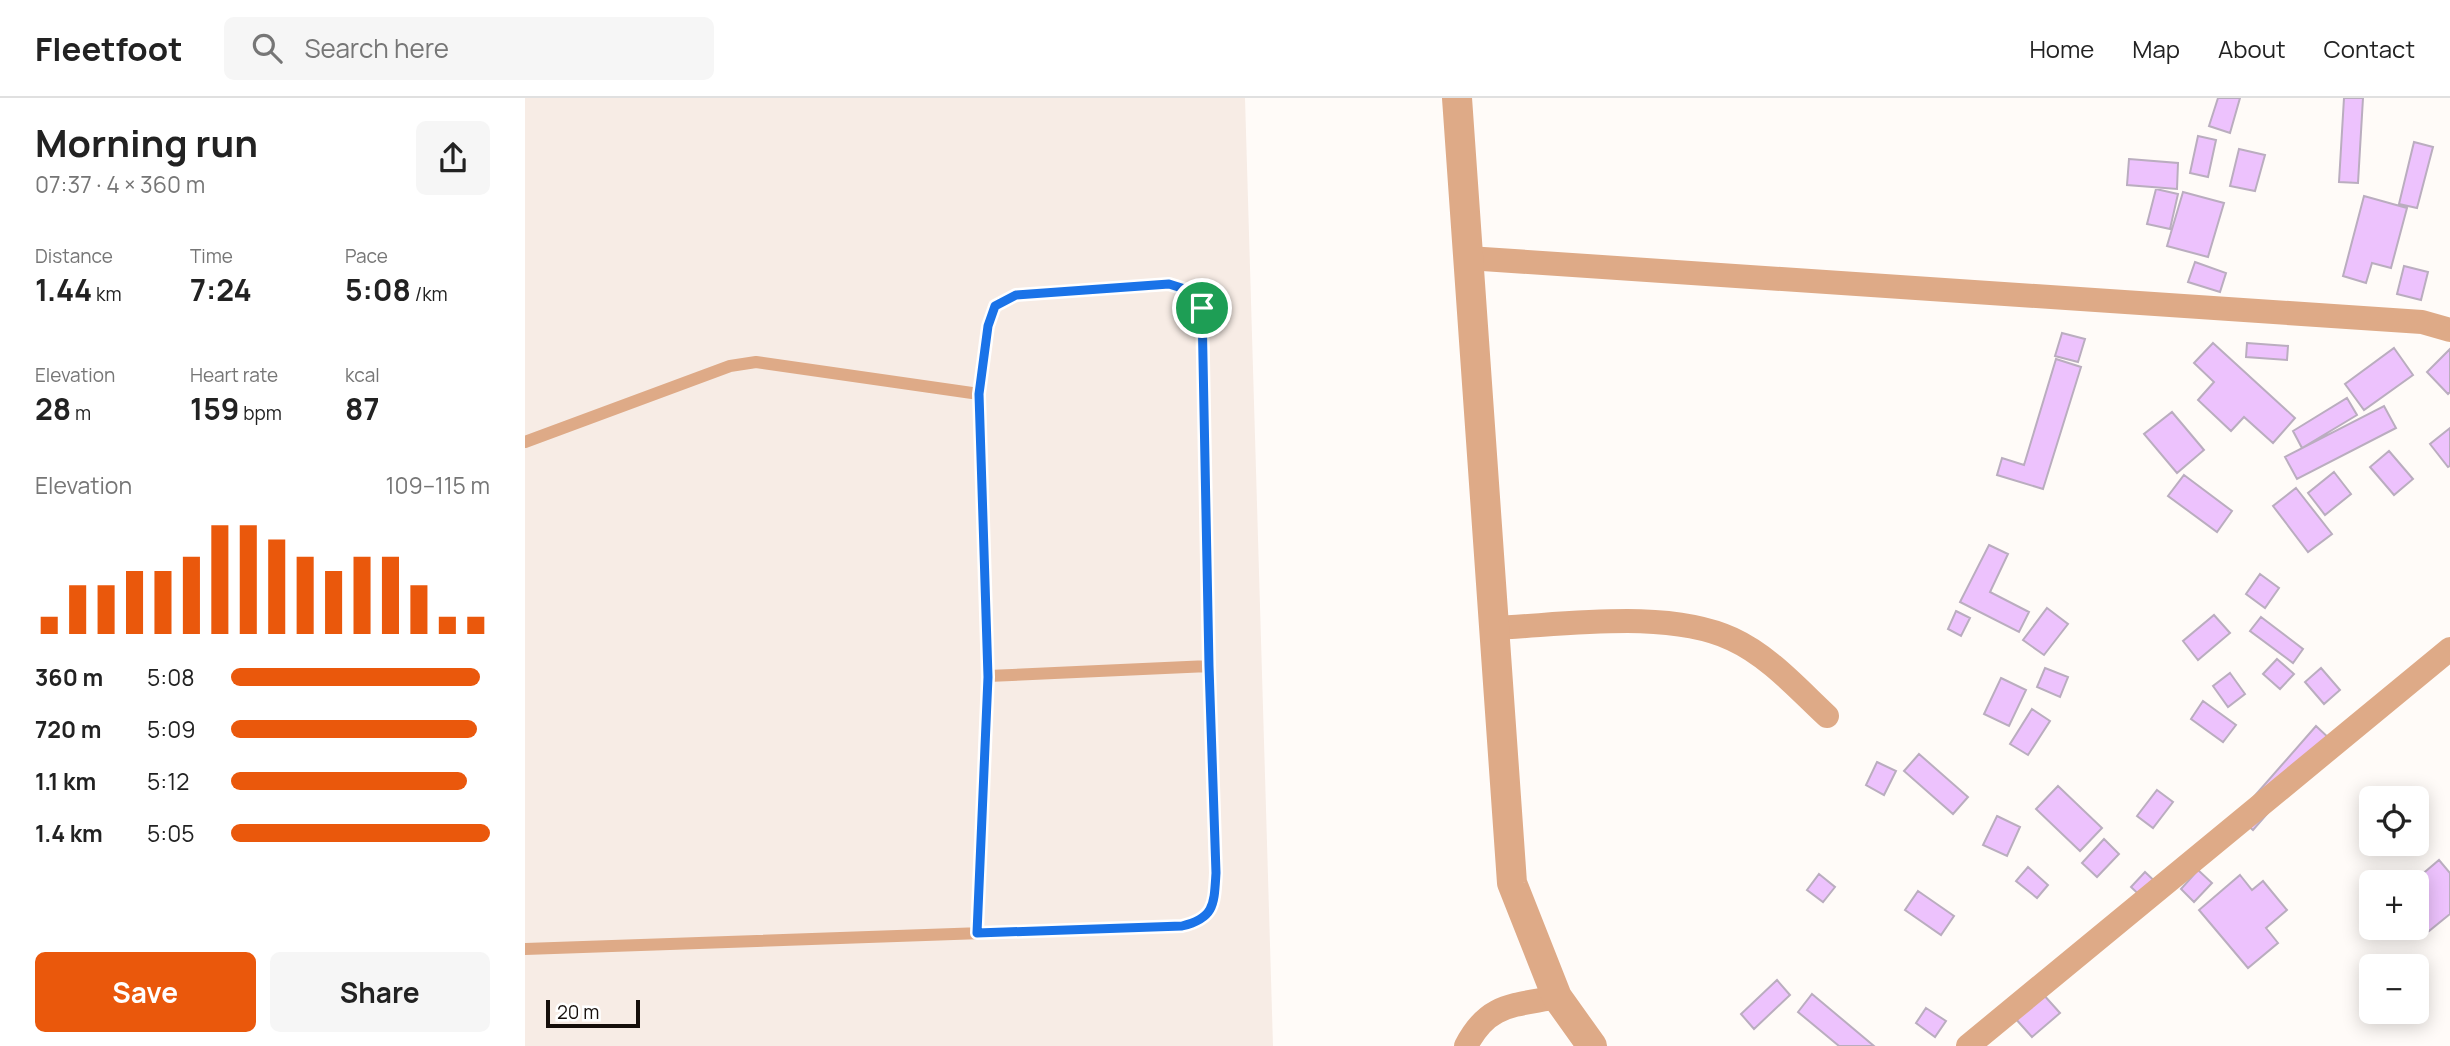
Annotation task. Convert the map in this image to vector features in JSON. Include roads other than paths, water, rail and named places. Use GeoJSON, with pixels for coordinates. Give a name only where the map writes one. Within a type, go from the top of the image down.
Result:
{"type":"FeatureCollection","features":[{"type":"Feature","properties":{"kind":"street"},"geometry":{"type":"LineString","coordinates":[[1457,98],[1511,883],[1557,997],[1592,1046]]}},
{"type":"Feature","properties":{"kind":"street"},"geometry":{"type":"LineString","coordinates":[[1468,258],[2408,321],[2450,330]]}},
{"type":"Feature","properties":{"kind":"street"},"geometry":{"type":"LineString","coordinates":[[1494,628],[1646,622],[1689,624],[1732,639],[1770,662],[1827,716]]}},
{"type":"Feature","properties":{"kind":"street"},"geometry":{"type":"LineString","coordinates":[[1968,1046],[2450,649]]}},
{"type":"Feature","properties":{"kind":"street"},"geometry":{"type":"LineString","coordinates":[[1466,1046],[1477,1025],[1499,1009],[1557,997]]}},
{"type":"Feature","properties":{"kind":"lane"},"geometry":{"type":"LineString","coordinates":[[525,949],[1182,926],[1201,921],[1210,912],[1216,873],[1202,308],[1188,290],[1169,284],[1016,295],[995,306],[988,326],[979,394],[988,677],[977,933]]}},
{"type":"Feature","properties":{"kind":"lane"},"geometry":{"type":"LineString","coordinates":[[525,442],[730,366],[756,362],[979,394]]}},
{"type":"Feature","properties":{"kind":"lane"},"geometry":{"type":"LineString","coordinates":[[988,677],[1209,666]]}}]}
